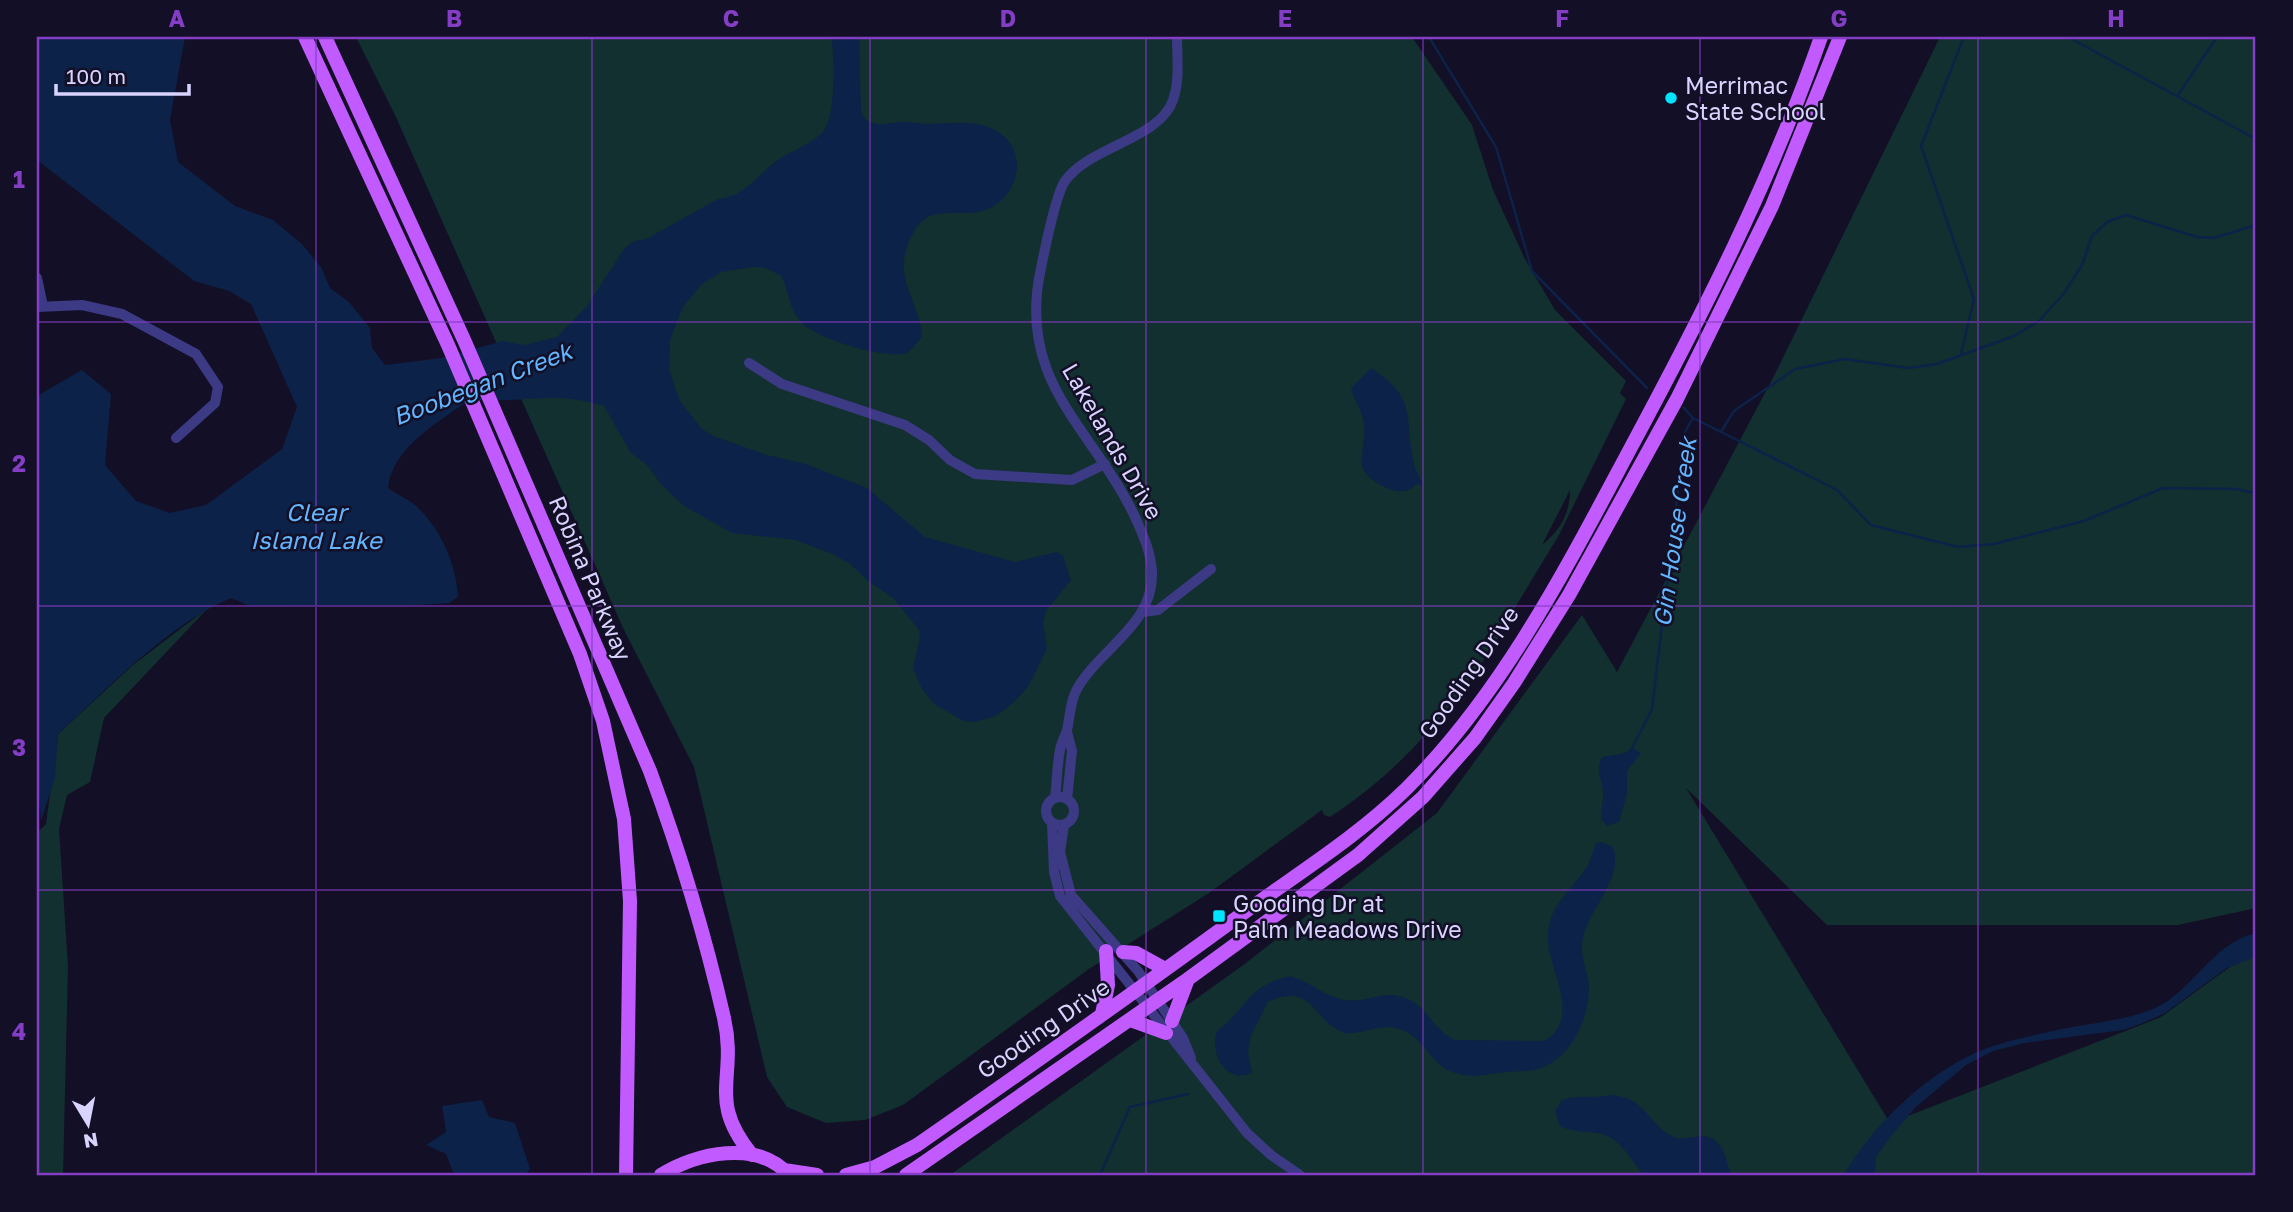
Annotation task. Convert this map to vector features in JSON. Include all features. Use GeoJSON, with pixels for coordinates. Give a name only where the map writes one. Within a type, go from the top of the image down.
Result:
{"type":"FeatureCollection","features":[{"type":"Feature","properties":{"kind":"main road","name":"Robina Parkway"},"geometry":{"type":"LineString","coordinates":[[305,37],[447,345],[580,654],[603,721],[617,777],[630,901],[626,1175]]}},
{"type":"Feature","properties":{"kind":"main road","name":"Robina Parkway"},"geometry":{"type":"LineString","coordinates":[[325,37],[465,342],[660,798],[724,1018],[728,1044],[725,1099],[727,1117],[752,1155]]}},
{"type":"Feature","properties":{"kind":"main road","name":"Gooding Drive"},"geometry":{"type":"LineString","coordinates":[[846,1175],[875,1167],[917,1145],[1376,815],[1426,768],[1476,708],[1525,634],[1596,513],[1663,388],[1749,214],[1799,98],[1821,37]]}},
{"type":"Feature","properties":{"kind":"main road","name":"Gooding Drive"},"geometry":{"type":"LineString","coordinates":[[906,1175],[1153,1004],[1379,839],[1443,776],[1493,714],[1588,561],[1677,399],[1772,206],[1840,37]]}},
{"type":"Feature","properties":{"kind":"main road"},"geometry":{"type":"LineString","coordinates":[[1102,1014],[1108,985],[1106,951]]}},
{"type":"Feature","properties":{"kind":"main road"},"geometry":{"type":"LineString","coordinates":[[1123,952],[1136,953],[1165,969]]}},
{"type":"Feature","properties":{"kind":"main road"},"geometry":{"type":"LineString","coordinates":[[1130,1020],[1169,1027],[1188,979]]}},
{"type":"Feature","properties":{"kind":"main road"},"geometry":{"type":"LineString","coordinates":[[661,1175],[703,1158],[728,1153],[752,1155],[786,1173],[817,1175]]}},
{"type":"Feature","properties":{"kind":"main road"},"geometry":{"type":"LineString","coordinates":[[917,1175],[928,1162]]}},
{"type":"Feature","properties":{"kind":"street","name":"Lakelands Drive"},"geometry":{"type":"LineString","coordinates":[[1061,798],[1072,751],[1067,732],[1074,693],[1085,675],[1143,612],[1152,573],[1147,543],[1105,464],[1068,413],[1049,379],[1037,342],[1035,310],[1040,274],[1063,184],[1078,166],[1155,124],[1173,102],[1177,37]]}},
{"type":"Feature","properties":{"kind":"street"},"geometry":{"type":"LineString","coordinates":[[37,278],[40,307],[82,305],[122,314],[196,354],[218,387],[215,403],[176,438]]}},
{"type":"Feature","properties":{"kind":"street"},"geometry":{"type":"LineString","coordinates":[[749,363],[782,384],[905,425],[929,440],[950,460],[975,474],[1072,480],[1105,464]]}},
{"type":"Feature","properties":{"kind":"street"},"geometry":{"type":"LineString","coordinates":[[1143,612],[1158,610],[1211,569]]}},
{"type":"Feature","properties":{"kind":"street"},"geometry":{"type":"LineString","coordinates":[[1058,824],[1074,813],[1061,798],[1048,803],[1046,812],[1058,824],[1063,874],[1071,895],[1123,952],[1141,986],[1194,1064],[1247,1133],[1271,1155],[1300,1175]]}},
{"type":"Feature","properties":{"kind":"street"},"geometry":{"type":"LineString","coordinates":[[1058,824],[1054,872],[1060,896],[1106,951],[1141,986]]}},
{"type":"Feature","properties":{"kind":"green space"},"geometry":{"type":"Polygon","coordinates":[[[356,37],[1412,37],[1472,125],[1493,190],[1525,259],[1555,310],[1626,381],[1620,393],[1626,399],[1559,535],[1513,611],[1506,610],[1503,614],[1508,623],[1451,705],[1408,754],[1384,776],[1330,817],[1324,815],[1322,810],[1209,893],[1089,969],[903,1105],[865,1120],[826,1123],[787,1107],[767,1077],[694,767],[624,630],[395,115],[356,37]],[[1570,490],[1542,545],[1563,521],[1570,490]]]}},
{"type":"Feature","properties":{"kind":"green space"},"geometry":{"type":"Polygon","coordinates":[[[1940,37],[2256,37],[2256,908],[2178,925],[1827,925],[1686,788],[1890,1123],[2161,1017],[2256,948],[2256,1175],[950,1175],[1246,963],[1437,813],[1582,615],[1617,672],[1775,374],[1940,37]]]}},
{"type":"Feature","properties":{"kind":"green space"},"geometry":{"type":"Polygon","coordinates":[[[209,607],[104,718],[90,782],[67,795],[59,829],[68,966],[63,1175],[37,1175],[37,833],[46,824],[58,734],[133,665],[209,607]]]}},
{"type":"Feature","properties":{"kind":"water"},"geometry":{"type":"Polygon","coordinates":[[[37,37],[185,37],[170,120],[178,162],[235,206],[273,220],[302,244],[321,267],[330,288],[349,302],[370,328],[372,348],[385,365],[441,358],[503,341],[524,345],[557,337],[587,306],[624,249],[634,241],[646,239],[718,199],[741,191],[777,160],[822,133],[827,126],[832,101],[834,72],[831,37],[859,37],[861,111],[865,119],[878,124],[970,123],[995,130],[1006,138],[1013,148],[1017,171],[1014,183],[999,202],[988,209],[930,216],[915,230],[907,246],[904,274],[922,337],[908,353],[868,351],[820,335],[796,316],[781,276],[766,268],[754,267],[721,272],[701,285],[683,307],[670,340],[669,370],[680,401],[702,429],[713,436],[767,455],[806,464],[867,488],[925,537],[1015,562],[1057,552],[1063,556],[1071,580],[1046,611],[1043,622],[1047,649],[1028,687],[996,716],[975,722],[964,721],[934,704],[922,689],[913,668],[919,630],[893,598],[849,563],[795,540],[732,533],[684,506],[660,483],[647,465],[631,453],[604,406],[586,401],[552,398],[471,399],[419,436],[398,460],[391,473],[388,488],[415,505],[440,536],[454,572],[458,597],[449,603],[420,605],[250,606],[231,598],[208,609],[162,640],[58,734],[55,778],[41,821],[37,769],[37,396],[82,370],[111,394],[105,465],[136,501],[170,513],[206,505],[282,449],[297,407],[251,304],[229,291],[194,281],[37,160],[37,37]]]}},
{"type":"Feature","properties":{"kind":"water"},"geometry":{"type":"Polygon","coordinates":[[[1371,368],[1386,379],[1403,399],[1414,463],[1423,486],[1417,484],[1403,491],[1391,490],[1374,481],[1362,467],[1363,419],[1351,388],[1371,368]]]}},
{"type":"Feature","properties":{"kind":"water"},"geometry":{"type":"Polygon","coordinates":[[[1633,748],[1641,753],[1627,771],[1627,793],[1619,822],[1607,826],[1601,819],[1603,791],[1600,762],[1602,757],[1625,753],[1633,748]]]}},
{"type":"Feature","properties":{"kind":"water"},"geometry":{"type":"Polygon","coordinates":[[[1601,842],[1613,847],[1615,860],[1609,885],[1584,933],[1582,951],[1589,988],[1586,1011],[1571,1044],[1544,1067],[1531,1071],[1478,1076],[1457,1074],[1443,1067],[1416,1039],[1402,1030],[1387,1027],[1345,1033],[1334,1028],[1304,1000],[1295,996],[1268,1002],[1251,1035],[1248,1052],[1252,1073],[1234,1075],[1222,1065],[1215,1049],[1217,1031],[1265,985],[1291,976],[1346,1000],[1383,995],[1406,998],[1420,1007],[1441,1031],[1455,1040],[1544,1041],[1556,1031],[1562,1019],[1560,991],[1549,946],[1550,922],[1558,905],[1586,868],[1596,843],[1601,842]]]}},
{"type":"Feature","properties":{"kind":"water"},"geometry":{"type":"Polygon","coordinates":[[[2256,933],[2256,957],[2227,968],[2165,1013],[2123,1030],[2025,1043],[1993,1051],[1966,1065],[1916,1107],[1892,1135],[1876,1157],[1875,1175],[1844,1175],[1881,1124],[1913,1093],[1947,1068],[1998,1044],[2119,1019],[2155,1008],[2180,991],[2227,947],[2256,933]]]}},
{"type":"Feature","properties":{"kind":"water"},"geometry":{"type":"Polygon","coordinates":[[[1609,1095],[1638,1104],[1661,1129],[1676,1138],[1705,1136],[1716,1141],[1724,1153],[1732,1175],[1644,1175],[1612,1138],[1560,1126],[1555,1111],[1562,1100],[1609,1095]]]}},
{"type":"Feature","properties":{"kind":"water"},"geometry":{"type":"Polygon","coordinates":[[[482,1100],[489,1117],[515,1123],[530,1169],[525,1175],[454,1175],[446,1154],[426,1145],[446,1132],[442,1106],[482,1100]]]}},
{"type":"Feature","properties":{"kind":"waterway"},"geometry":{"type":"LineString","coordinates":[[1429,37],[1496,147],[1532,271],[1647,388]]}},
{"type":"Feature","properties":{"kind":"waterway"},"geometry":{"type":"LineString","coordinates":[[1961,354],[1974,299],[1921,146],[1964,37]]}},
{"type":"Feature","properties":{"kind":"waterway"},"geometry":{"type":"LineString","coordinates":[[2068,37],[2256,139]]}},
{"type":"Feature","properties":{"kind":"waterway"},"geometry":{"type":"LineString","coordinates":[[2178,95],[2217,37]]}},
{"type":"Feature","properties":{"kind":"waterway"},"geometry":{"type":"LineString","coordinates":[[1722,430],[1734,411],[1795,369],[1845,359],[1908,368],[1937,364],[2014,336],[2039,321],[2065,292],[2082,265],[2092,236],[2107,222],[2126,215],[2197,237],[2214,238],[2256,225]]}},
{"type":"Feature","properties":{"kind":"waterway"},"geometry":{"type":"LineString","coordinates":[[1684,408],[1693,418]]}},
{"type":"Feature","properties":{"kind":"waterway","name":"Gin House Creek"},"geometry":{"type":"LineString","coordinates":[[1631,750],[1652,709],[1685,432],[1693,418],[1837,490],[1871,525],[1958,547],[1994,544],[2084,521],[2163,488],[2236,489],[2256,493]]}},
{"type":"Feature","properties":{"kind":"waterway","name":"Gin House Creek"},"geometry":{"type":"LineString","coordinates":[[1100,1175],[1130,1107],[1188,1094]]}},
{"type":"Feature","properties":{"kind":"place","name":"Merrimac State School"},"geometry":{"type":"Point","coordinates":[1671,98]}},
{"type":"Feature","properties":{"kind":"place","name":"Gooding Dr at Palm Meadows Drive"},"geometry":{"type":"Point","coordinates":[1219,916]}},
{"type":"Feature","properties":{"kind":"water label","name":"Boobegan Creek"},"geometry":{"type":"Point","coordinates":[482,383]}},
{"type":"Feature","properties":{"kind":"water label","name":"Clear Island Lake"},"geometry":{"type":"Point","coordinates":[316,525]}}]}
